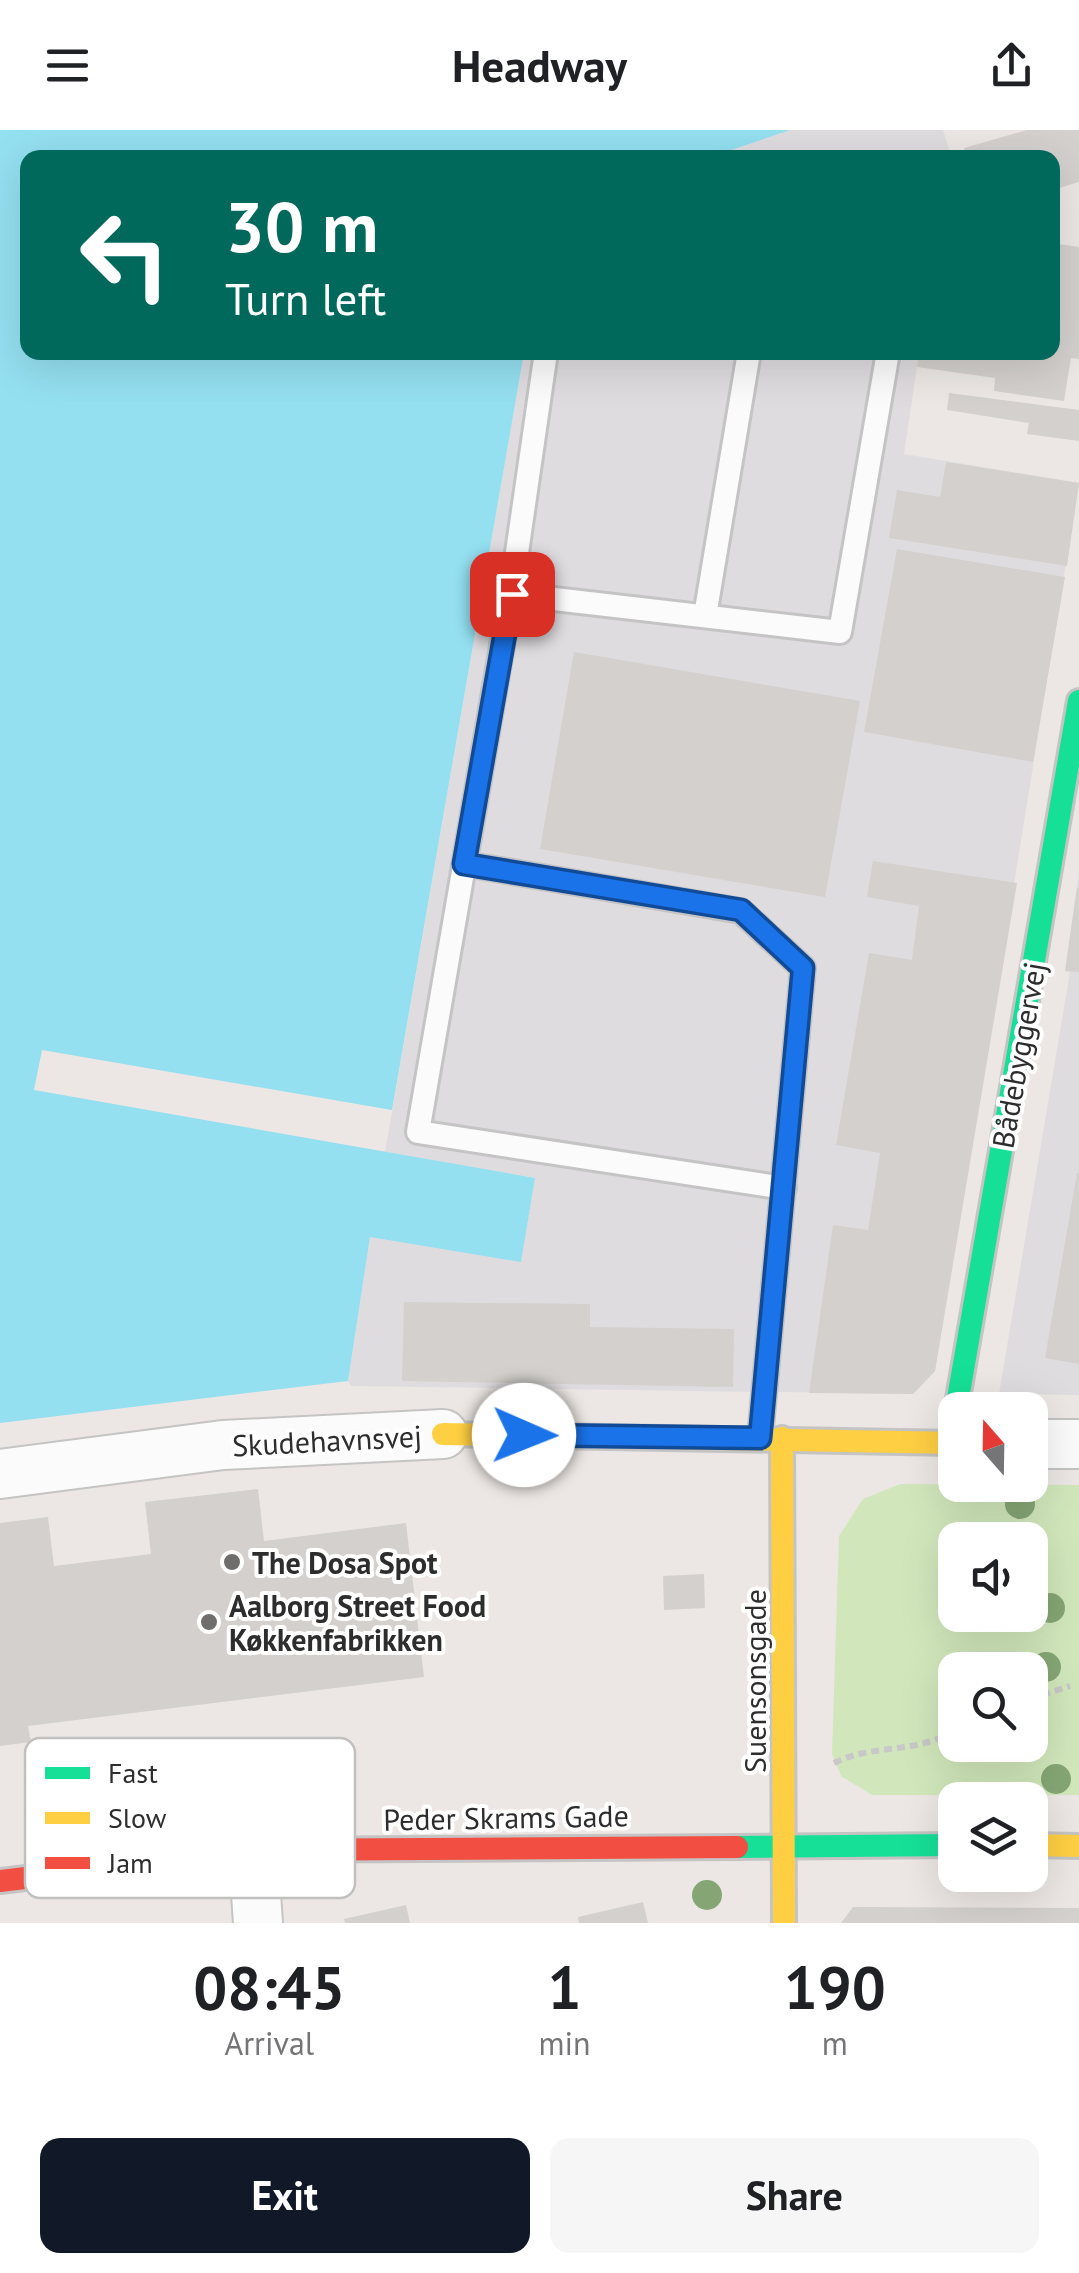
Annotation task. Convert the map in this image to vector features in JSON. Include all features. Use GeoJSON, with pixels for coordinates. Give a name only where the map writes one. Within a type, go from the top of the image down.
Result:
{"type":"FeatureCollection","features":[{"type":"Feature","properties":{"kind":"street","name":"Bådebyggervej"},"geometry":{"type":"LineString","coordinates":[[960,1392],[1079,701]]}},
{"type":"Feature","properties":{"kind":"street","name":"Skudehavnsvej"},"geometry":{"type":"LineString","coordinates":[[0,1474],[223,1445],[442,1434],[771,1438],[938,1429]]}},
{"type":"Feature","properties":{"kind":"street","name":"Suensonsgade"},"geometry":{"type":"LineString","coordinates":[[771,1438],[784,1777],[784,1923]]}},
{"type":"Feature","properties":{"kind":"street"},"geometry":{"type":"LineString","coordinates":[[1048,1444],[1079,1444]]}},
{"type":"Feature","properties":{"kind":"street","name":"Peder Skrams Gade"},"geometry":{"type":"LineString","coordinates":[[355,1849],[938,1845]]}},
{"type":"Feature","properties":{"kind":"street"},"geometry":{"type":"LineString","coordinates":[[1048,1846],[1079,1846]]}},
{"type":"Feature","properties":{"kind":"street","name":"Peder Skrams Gade"},"geometry":{"type":"LineString","coordinates":[[0,1881],[25,1878]]}},
{"type":"Feature","properties":{"kind":"street"},"geometry":{"type":"LineString","coordinates":[[256,1898],[258,1923]]}},
{"type":"Feature","properties":{"kind":"lane"},"geometry":{"type":"LineString","coordinates":[[545,360],[512,594],[418,1132],[784,1188]]}},
{"type":"Feature","properties":{"kind":"lane"},"geometry":{"type":"LineString","coordinates":[[705,616],[748,360]]}},
{"type":"Feature","properties":{"kind":"lane"},"geometry":{"type":"LineString","coordinates":[[512,594],[840,632],[887,360]]}},
{"type":"Feature","properties":{"kind":"lane"},"geometry":{"type":"LineString","coordinates":[[464,864],[741,910],[803,968],[784,1188],[771,1438]]}},
{"type":"Feature","properties":{"kind":"path"},"geometry":{"type":"LineString","coordinates":[[1048,1693],[1070,1686]]}},
{"type":"Feature","properties":{"kind":"path"},"geometry":{"type":"LineString","coordinates":[[784,1777],[823,1769],[867,1748],[926,1746],[938,1739]]}},
{"type":"Feature","properties":{"kind":"shaded area"},"geometry":{"type":"Polygon","coordinates":[[[790,130],[943,130],[949,150],[731,150],[790,130]]]}},
{"type":"Feature","properties":{"kind":"shaded area"},"geometry":{"type":"Polygon","coordinates":[[[523,360],[918,360],[904,454],[1079,483],[935,1371],[913,1394],[351,1386],[348,1381],[370,1237],[521,1261],[535,1178],[385,1152],[523,360]]]}},
{"type":"Feature","properties":{"kind":"shaded area"},"geometry":{"type":"Polygon","coordinates":[[[1079,872],[1079,1395],[999,1392],[1070,972],[1065,971],[1079,872]]]}},
{"type":"Feature","properties":{"kind":"green space"},"geometry":{"type":"Polygon","coordinates":[[[900,1484],[938,1484],[938,1502],[1048,1502],[1048,1485],[1079,1485],[1079,1795],[1048,1795],[1048,1782],[938,1782],[938,1795],[872,1795],[841,1776],[832,1754],[839,1536],[863,1499],[900,1484]]]}},
{"type":"Feature","properties":{"kind":"water"},"geometry":{"type":"Polygon","coordinates":[[[0,130],[790,130],[731,150],[20,150],[20,360],[523,360],[392,1110],[42,1050],[34,1090],[535,1178],[521,1262],[370,1237],[348,1381],[0,1423],[0,130]]]}},
{"type":"Feature","properties":{"kind":"building"},"geometry":{"type":"Polygon","coordinates":[[[1027,130],[1079,130],[1079,182],[1060,188],[1060,150],[964,148],[1027,130]]]}},
{"type":"Feature","properties":{"kind":"building"},"geometry":{"type":"Polygon","coordinates":[[[1060,244],[1079,247],[1079,359],[1071,358],[1064,401],[994,391],[995,378],[917,367],[918,360],[1060,360],[1060,244]]]}},
{"type":"Feature","properties":{"kind":"building"},"geometry":{"type":"Polygon","coordinates":[[[949,393],[1079,410],[1079,441],[1027,434],[1029,423],[947,410],[949,393]]]}},
{"type":"Feature","properties":{"kind":"building"},"geometry":{"type":"Polygon","coordinates":[[[946,462],[1079,483],[1067,566],[889,538],[897,490],[940,497],[946,462]]]}},
{"type":"Feature","properties":{"kind":"building"},"geometry":{"type":"Polygon","coordinates":[[[897,549],[1065,577],[1033,762],[864,732],[897,549]]]}},
{"type":"Feature","properties":{"kind":"building"},"geometry":{"type":"Polygon","coordinates":[[[574,652],[860,701],[825,897],[540,849],[574,652]]]}},
{"type":"Feature","properties":{"kind":"building"},"geometry":{"type":"Polygon","coordinates":[[[873,861],[1017,883],[935,1371],[913,1394],[809,1393],[833,1225],[868,1230],[880,1153],[836,1145],[869,953],[912,960],[919,906],[867,897],[873,861]]]}},
{"type":"Feature","properties":{"kind":"building"},"geometry":{"type":"Polygon","coordinates":[[[1079,888],[1079,972],[1065,971],[1079,888]]]}},
{"type":"Feature","properties":{"kind":"building"},"geometry":{"type":"Polygon","coordinates":[[[1079,1173],[1079,1364],[1045,1358],[1079,1173]]]}},
{"type":"Feature","properties":{"kind":"building"},"geometry":{"type":"Polygon","coordinates":[[[404,1302],[590,1304],[590,1327],[734,1329],[733,1387],[402,1381],[404,1302]]]}},
{"type":"Feature","properties":{"kind":"building","name":"Aalborg Street Food Køkkenfabrikken"},"geometry":{"type":"Polygon","coordinates":[[[258,1489],[264,1541],[406,1523],[424,1677],[28,1726],[30,1738],[25,1738],[25,1743],[0,1746],[0,1523],[48,1517],[54,1566],[151,1554],[145,1502],[258,1489]]]}},
{"type":"Feature","properties":{"kind":"building"},"geometry":{"type":"Polygon","coordinates":[[[704,1574],[705,1608],[664,1610],[663,1576],[704,1574]]]}},
{"type":"Feature","properties":{"kind":"building"},"geometry":{"type":"Polygon","coordinates":[[[643,1902],[648,1923],[579,1923],[578,1917],[643,1902]]]}},
{"type":"Feature","properties":{"kind":"building"},"geometry":{"type":"Polygon","coordinates":[[[406,1905],[410,1923],[345,1923],[344,1919],[406,1905]]]}},
{"type":"Feature","properties":{"kind":"building"},"geometry":{"type":"Polygon","coordinates":[[[853,1907],[1079,1908],[1079,1923],[841,1923],[853,1907]]]}},
{"type":"Feature","properties":{"kind":"traffic: fast"},"geometry":{"type":"LineString","coordinates":[[959,1392],[1079,701]]}},
{"type":"Feature","properties":{"kind":"traffic: fast"},"geometry":{"type":"LineString","coordinates":[[737,1847],[938,1845]]}},
{"type":"Feature","properties":{"kind":"traffic: slow"},"geometry":{"type":"LineString","coordinates":[[443,1434],[938,1443]]}},
{"type":"Feature","properties":{"kind":"traffic: slow"},"geometry":{"type":"LineString","coordinates":[[782,1438],[784,1923]]}},
{"type":"Feature","properties":{"kind":"traffic: slow"},"geometry":{"type":"LineString","coordinates":[[1048,1845],[1079,1846]]}},
{"type":"Feature","properties":{"kind":"traffic: jam"},"geometry":{"type":"LineString","coordinates":[[355,1849],[737,1847]]}},
{"type":"Feature","properties":{"kind":"traffic: jam"},"geometry":{"type":"LineString","coordinates":[[0,1881],[25,1878]]}},
{"type":"Feature","properties":{"kind":"place","name":"The Dosa Spot"},"geometry":{"type":"Point","coordinates":[232,1562]}},
{"type":"Feature","properties":{"kind":"place","name":"Aalborg Street Food Køkkenfabrikken"},"geometry":{"type":"Point","coordinates":[209,1622]}},
{"type":"Feature","properties":{"kind":"route"},"geometry":{"type":"LineString","coordinates":[[512,594],[464,864],[741,910],[803,968],[760,1438],[524,1435]]}}]}
